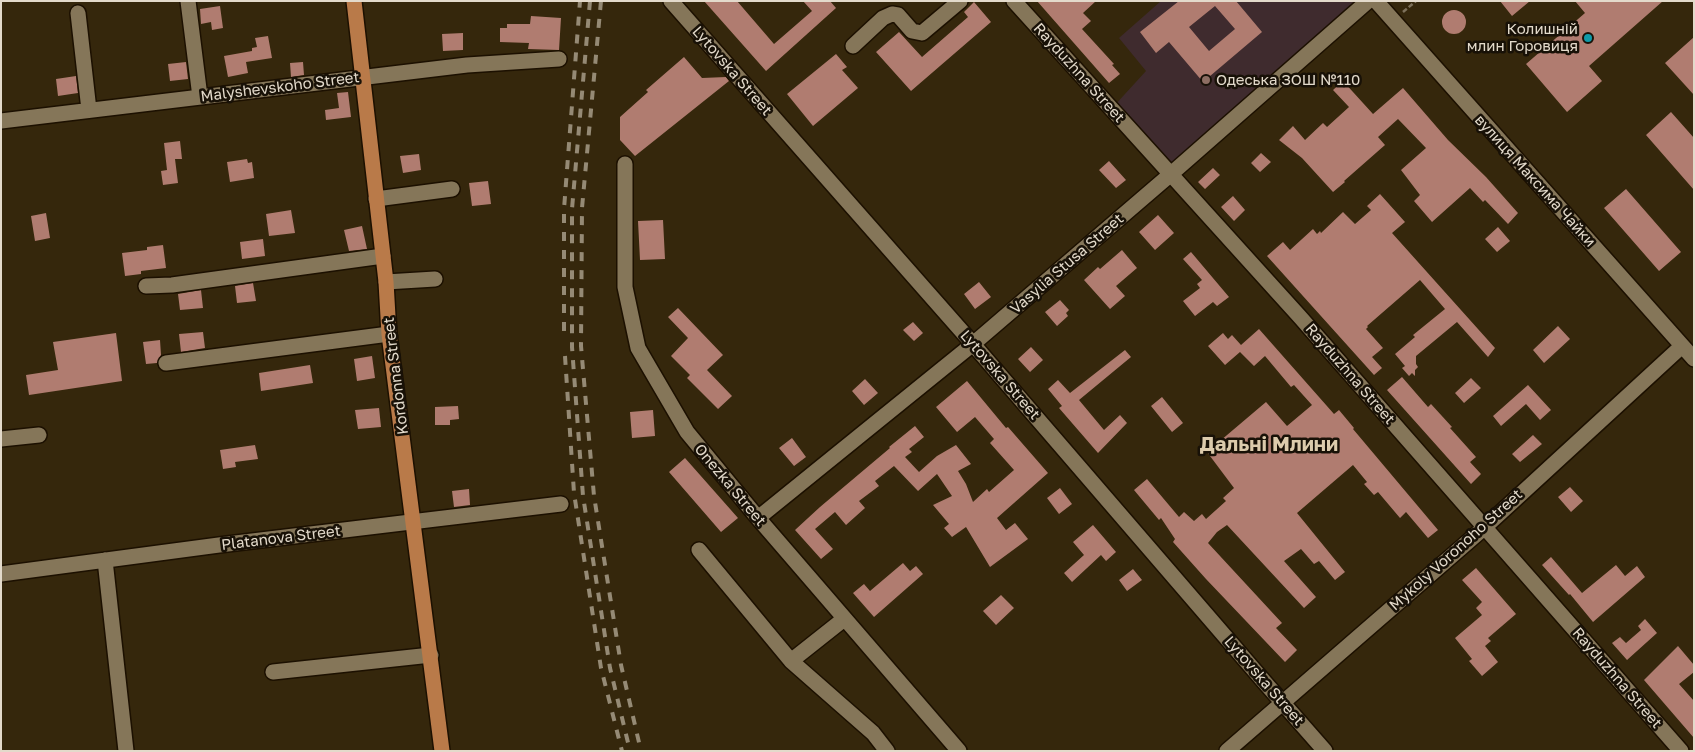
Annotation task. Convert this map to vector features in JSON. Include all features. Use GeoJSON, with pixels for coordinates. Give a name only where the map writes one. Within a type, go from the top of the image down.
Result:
{"type":"FeatureCollection","features":[{"type":"Feature","properties":{"kind":"main road","name":"Kordonna Street"},"geometry":{"type":"LineString","coordinates":[[354,1],[386,282],[389,334],[442,751]]}},
{"type":"Feature","properties":{"kind":"street"},"geometry":{"type":"LineString","coordinates":[[188,1],[200,97]]}},
{"type":"Feature","properties":{"kind":"street","name":"Lytovska Street"},"geometry":{"type":"LineString","coordinates":[[671,1],[973,344],[1326,751]]}},
{"type":"Feature","properties":{"kind":"street"},"geometry":{"type":"LineString","coordinates":[[853,46],[883,18],[892,14],[898,14],[912,31],[922,33],[960,1]]}},
{"type":"Feature","properties":{"kind":"street","name":"Rayduzhna Street"},"geometry":{"type":"LineString","coordinates":[[1014,1],[1300,317],[1681,751]]}},
{"type":"Feature","properties":{"kind":"street","name":"Vasylia Stusa Street"},"geometry":{"type":"LineString","coordinates":[[758,518],[973,344],[1368,1]]}},
{"type":"Feature","properties":{"kind":"street","name":"вулиця Максима Чайки"},"geometry":{"type":"LineString","coordinates":[[1376,1],[1694,360]]}},
{"type":"Feature","properties":{"kind":"street"},"geometry":{"type":"LineString","coordinates":[[78,13],[89,110]]}},
{"type":"Feature","properties":{"kind":"street","name":"Malyshevskoho Street"},"geometry":{"type":"LineString","coordinates":[[1,121],[467,64],[559,59]]}},
{"type":"Feature","properties":{"kind":"street","name":"Onezka Street"},"geometry":{"type":"LineString","coordinates":[[625,164],[624,287],[638,348],[687,432],[844,619],[959,751]]}},
{"type":"Feature","properties":{"kind":"street"},"geometry":{"type":"LineString","coordinates":[[376,199],[452,189]]}},
{"type":"Feature","properties":{"kind":"street"},"geometry":{"type":"LineString","coordinates":[[146,286],[172,285],[383,256]]}},
{"type":"Feature","properties":{"kind":"street"},"geometry":{"type":"LineString","coordinates":[[386,282],[435,279]]}},
{"type":"Feature","properties":{"kind":"street"},"geometry":{"type":"LineString","coordinates":[[166,363],[389,334]]}},
{"type":"Feature","properties":{"kind":"street","name":"Mykoly Voronoho Street"},"geometry":{"type":"LineString","coordinates":[[1227,751],[1484,527],[1682,346]]}},
{"type":"Feature","properties":{"kind":"street"},"geometry":{"type":"LineString","coordinates":[[1,439],[39,435]]}},
{"type":"Feature","properties":{"kind":"street","name":"Platanova Street"},"geometry":{"type":"LineString","coordinates":[[1,574],[561,504]]}},
{"type":"Feature","properties":{"kind":"street"},"geometry":{"type":"LineString","coordinates":[[699,550],[791,661],[873,734],[887,751]]}},
{"type":"Feature","properties":{"kind":"street"},"geometry":{"type":"LineString","coordinates":[[105,560],[126,751]]}},
{"type":"Feature","properties":{"kind":"street"},"geometry":{"type":"LineString","coordinates":[[791,661],[844,619]]}},
{"type":"Feature","properties":{"kind":"street"},"geometry":{"type":"LineString","coordinates":[[272,672],[431,655]]}},
{"type":"Feature","properties":{"kind":"shaded area","name":"Одеська ЗОШ №110"},"geometry":{"type":"Polygon","coordinates":[[[1161,1],[1361,1],[1171,170],[1114,106],[1146,71],[1119,38],[1161,1]]]}},
{"type":"Feature","properties":{"kind":"building"},"geometry":{"type":"Polygon","coordinates":[[[704,1],[737,1],[774,44],[812,11],[803,1],[830,1],[836,8],[766,71],[704,1]]]}},
{"type":"Feature","properties":{"kind":"building"},"geometry":{"type":"Polygon","coordinates":[[[1037,1],[1096,1],[1083,13],[1091,21],[1082,29],[1114,64],[1112,65],[1120,74],[1109,83],[1037,1]]]}},
{"type":"Feature","properties":{"kind":"building"},"geometry":{"type":"Polygon","coordinates":[[[1179,1],[1236,1],[1262,32],[1203,82],[1169,42],[1156,53],[1140,32],[1179,1]],[[1215,6],[1189,27],[1209,51],[1235,29],[1215,6]]]}},
{"type":"Feature","properties":{"kind":"building"},"geometry":{"type":"Polygon","coordinates":[[[1500,1],[1530,1],[1512,16],[1500,1]]]}},
{"type":"Feature","properties":{"kind":"building","name":"Колишній млин Горовиця"},"geometry":{"type":"Polygon","coordinates":[[[1575,1],[1663,1],[1589,66],[1602,81],[1567,112],[1526,64],[1585,13],[1575,1]]]}},
{"type":"Feature","properties":{"kind":"building"},"geometry":{"type":"Polygon","coordinates":[[[974,2],[991,22],[911,91],[876,52],[899,32],[922,57],[968,17],[964,12],[974,2]]]}},
{"type":"Feature","properties":{"kind":"building"},"geometry":{"type":"Polygon","coordinates":[[[220,6],[223,28],[212,30],[211,22],[201,24],[200,9],[220,6]]]}},
{"type":"Feature","properties":{"kind":"building"},"geometry":{"type":"Polygon","coordinates":[[[1454,10],[1462,14],[1466,22],[1462,30],[1454,34],[1446,30],[1442,22],[1446,14],[1454,10]]]}},
{"type":"Feature","properties":{"kind":"building"},"geometry":{"type":"Polygon","coordinates":[[[531,16],[561,18],[559,50],[528,49],[529,43],[500,42],[500,28],[507,28],[507,24],[530,24],[531,16]]]}},
{"type":"Feature","properties":{"kind":"building"},"geometry":{"type":"Polygon","coordinates":[[[463,33],[463,50],[443,51],[442,34],[463,33]]]}},
{"type":"Feature","properties":{"kind":"building"},"geometry":{"type":"Polygon","coordinates":[[[268,36],[272,58],[246,62],[248,73],[228,77],[224,56],[252,51],[252,48],[257,47],[255,38],[268,36]]]}},
{"type":"Feature","properties":{"kind":"building"},"geometry":{"type":"Polygon","coordinates":[[[1694,37],[1694,95],[1665,63],[1694,37]]]}},
{"type":"Feature","properties":{"kind":"building"},"geometry":{"type":"Polygon","coordinates":[[[836,54],[847,67],[842,70],[858,88],[813,126],[787,94],[836,54]]]}},
{"type":"Feature","properties":{"kind":"building"},"geometry":{"type":"Polygon","coordinates":[[[684,57],[702,78],[726,77],[729,81],[635,156],[620,140],[620,117],[648,92],[646,90],[684,57]]]}},
{"type":"Feature","properties":{"kind":"building"},"geometry":{"type":"Polygon","coordinates":[[[186,62],[188,79],[170,81],[168,64],[186,62]]]}},
{"type":"Feature","properties":{"kind":"building"},"geometry":{"type":"Polygon","coordinates":[[[303,62],[304,75],[291,77],[290,63],[303,62]]]}},
{"type":"Feature","properties":{"kind":"building"},"geometry":{"type":"Polygon","coordinates":[[[76,76],[78,93],[58,96],[56,79],[76,76]]]}},
{"type":"Feature","properties":{"kind":"building"},"geometry":{"type":"Polygon","coordinates":[[[1343,81],[1373,114],[1403,88],[1448,140],[1486,177],[1518,213],[1508,224],[1485,200],[1483,202],[1470,188],[1432,222],[1414,201],[1420,195],[1401,170],[1426,148],[1398,119],[1378,137],[1385,145],[1333,192],[1302,158],[1279,140],[1293,126],[1305,140],[1323,123],[1327,127],[1349,107],[1333,90],[1343,81]]]}},
{"type":"Feature","properties":{"kind":"building"},"geometry":{"type":"Polygon","coordinates":[[[348,92],[351,117],[326,120],[325,110],[339,108],[337,93],[348,92]]]}},
{"type":"Feature","properties":{"kind":"building"},"geometry":{"type":"Polygon","coordinates":[[[1671,112],[1694,138],[1694,190],[1646,135],[1671,112]]]}},
{"type":"Feature","properties":{"kind":"building"},"geometry":{"type":"Polygon","coordinates":[[[180,141],[182,159],[175,159],[178,183],[163,185],[161,171],[167,170],[164,143],[180,141]]]}},
{"type":"Feature","properties":{"kind":"building"},"geometry":{"type":"Polygon","coordinates":[[[1261,153],[1271,162],[1260,172],[1251,163],[1261,153]]]}},
{"type":"Feature","properties":{"kind":"building"},"geometry":{"type":"Polygon","coordinates":[[[419,154],[421,170],[403,173],[400,156],[419,154]]]}},
{"type":"Feature","properties":{"kind":"building"},"geometry":{"type":"Polygon","coordinates":[[[247,159],[248,163],[252,162],[254,178],[230,182],[227,162],[247,159]]]}},
{"type":"Feature","properties":{"kind":"building"},"geometry":{"type":"Polygon","coordinates":[[[1109,161],[1126,180],[1116,188],[1099,170],[1109,161]]]}},
{"type":"Feature","properties":{"kind":"building"},"geometry":{"type":"Polygon","coordinates":[[[1213,168],[1220,175],[1205,189],[1198,182],[1213,168]]]}},
{"type":"Feature","properties":{"kind":"building"},"geometry":{"type":"Polygon","coordinates":[[[488,181],[491,204],[472,206],[469,183],[488,181]]]}},
{"type":"Feature","properties":{"kind":"building"},"geometry":{"type":"Polygon","coordinates":[[[1626,189],[1681,252],[1659,271],[1604,208],[1626,189]]]}},
{"type":"Feature","properties":{"kind":"building"},"geometry":{"type":"Polygon","coordinates":[[[1380,194],[1405,222],[1392,233],[1495,348],[1488,357],[1457,322],[1416,356],[1418,367],[1415,370],[1415,376],[1412,373],[1409,376],[1402,368],[1405,366],[1395,354],[1415,337],[1413,335],[1445,309],[1420,280],[1367,326],[1366,329],[1383,348],[1372,357],[1382,368],[1374,375],[1267,256],[1283,242],[1290,250],[1313,229],[1317,234],[1320,231],[1321,233],[1343,212],[1355,224],[1371,210],[1367,206],[1380,194]]]}},
{"type":"Feature","properties":{"kind":"building"},"geometry":{"type":"Polygon","coordinates":[[[1233,196],[1245,210],[1234,221],[1221,207],[1233,196]]]}},
{"type":"Feature","properties":{"kind":"building"},"geometry":{"type":"Polygon","coordinates":[[[291,210],[295,233],[269,236],[266,214],[291,210]]]}},
{"type":"Feature","properties":{"kind":"building"},"geometry":{"type":"Polygon","coordinates":[[[46,213],[50,238],[35,241],[31,216],[46,213]]]}},
{"type":"Feature","properties":{"kind":"building"},"geometry":{"type":"Polygon","coordinates":[[[1158,215],[1174,233],[1155,250],[1139,232],[1158,215]]]}},
{"type":"Feature","properties":{"kind":"building"},"geometry":{"type":"Polygon","coordinates":[[[663,220],[665,259],[640,260],[638,221],[663,220]]]}},
{"type":"Feature","properties":{"kind":"building"},"geometry":{"type":"Polygon","coordinates":[[[362,226],[367,249],[349,251],[344,230],[362,226]]]}},
{"type":"Feature","properties":{"kind":"building"},"geometry":{"type":"Polygon","coordinates":[[[1498,227],[1510,241],[1497,252],[1485,239],[1498,227]]]}},
{"type":"Feature","properties":{"kind":"building"},"geometry":{"type":"Polygon","coordinates":[[[263,239],[265,256],[242,259],[240,242],[263,239]]]}},
{"type":"Feature","properties":{"kind":"building"},"geometry":{"type":"Polygon","coordinates":[[[163,245],[166,268],[141,271],[141,274],[125,276],[122,253],[147,250],[147,247],[163,245]]]}},
{"type":"Feature","properties":{"kind":"building"},"geometry":{"type":"Polygon","coordinates":[[[1122,250],[1137,268],[1116,286],[1125,296],[1110,309],[1084,280],[1098,267],[1100,269],[1122,250]]]}},
{"type":"Feature","properties":{"kind":"building"},"geometry":{"type":"Polygon","coordinates":[[[1191,252],[1229,297],[1217,306],[1213,302],[1195,316],[1183,301],[1200,288],[1197,284],[1202,280],[1183,259],[1191,252]]]}},
{"type":"Feature","properties":{"kind":"building"},"geometry":{"type":"Polygon","coordinates":[[[979,282],[991,297],[975,309],[964,294],[979,282]]]}},
{"type":"Feature","properties":{"kind":"building"},"geometry":{"type":"Polygon","coordinates":[[[253,283],[256,301],[237,303],[235,286],[253,283]]]}},
{"type":"Feature","properties":{"kind":"building"},"geometry":{"type":"Polygon","coordinates":[[[201,290],[203,308],[180,310],[178,294],[201,290]]]}},
{"type":"Feature","properties":{"kind":"building"},"geometry":{"type":"Polygon","coordinates":[[[1060,300],[1069,310],[1066,313],[1068,316],[1057,326],[1045,312],[1060,300]]]}},
{"type":"Feature","properties":{"kind":"building"},"geometry":{"type":"Polygon","coordinates":[[[678,308],[723,355],[707,370],[732,396],[718,409],[687,378],[690,375],[671,356],[688,338],[668,317],[678,308]]]}},
{"type":"Feature","properties":{"kind":"building"},"geometry":{"type":"Polygon","coordinates":[[[913,322],[923,333],[914,341],[903,330],[913,322]]]}},
{"type":"Feature","properties":{"kind":"building"},"geometry":{"type":"Polygon","coordinates":[[[1558,326],[1570,339],[1544,363],[1533,350],[1558,326]]]}},
{"type":"Feature","properties":{"kind":"building"},"geometry":{"type":"Polygon","coordinates":[[[1259,329],[1334,414],[1339,410],[1438,530],[1428,538],[1406,512],[1400,518],[1378,492],[1374,495],[1364,484],[1367,482],[1353,465],[1297,513],[1345,572],[1335,580],[1319,561],[1314,564],[1301,549],[1284,561],[1316,597],[1304,608],[1227,525],[1217,532],[1208,543],[1282,623],[1276,628],[1297,650],[1285,662],[1173,542],[1175,539],[1161,518],[1159,520],[1134,490],[1147,479],[1179,517],[1184,512],[1194,521],[1202,514],[1206,519],[1226,501],[1223,498],[1234,488],[1207,452],[1266,402],[1287,426],[1312,405],[1294,385],[1291,387],[1265,356],[1254,366],[1240,352],[1225,365],[1208,346],[1223,333],[1228,339],[1232,335],[1241,345],[1259,329]]]}},
{"type":"Feature","properties":{"kind":"building"},"geometry":{"type":"Polygon","coordinates":[[[203,332],[205,348],[181,352],[179,334],[203,332]]]}},
{"type":"Feature","properties":{"kind":"building"},"geometry":{"type":"Polygon","coordinates":[[[116,333],[122,381],[29,395],[26,375],[58,370],[53,342],[116,333]]]}},
{"type":"Feature","properties":{"kind":"building"},"geometry":{"type":"Polygon","coordinates":[[[160,340],[161,355],[157,363],[146,364],[143,342],[160,340]]]}},
{"type":"Feature","properties":{"kind":"building"},"geometry":{"type":"Polygon","coordinates":[[[1031,347],[1043,360],[1030,372],[1018,359],[1031,347]]]}},
{"type":"Feature","properties":{"kind":"building"},"geometry":{"type":"Polygon","coordinates":[[[1125,350],[1131,357],[1079,400],[1104,430],[1120,415],[1127,423],[1098,453],[1059,408],[1062,406],[1048,389],[1058,380],[1070,393],[1125,350]]]}},
{"type":"Feature","properties":{"kind":"building"},"geometry":{"type":"Polygon","coordinates":[[[372,356],[375,378],[357,381],[354,359],[372,356]]]}},
{"type":"Feature","properties":{"kind":"building"},"geometry":{"type":"Polygon","coordinates":[[[310,365],[313,383],[261,391],[259,373],[310,365]]]}},
{"type":"Feature","properties":{"kind":"building"},"geometry":{"type":"Polygon","coordinates":[[[1402,377],[1428,407],[1431,404],[1476,457],[1470,462],[1481,474],[1471,484],[1387,390],[1402,377]]]}},
{"type":"Feature","properties":{"kind":"building"},"geometry":{"type":"Polygon","coordinates":[[[1471,378],[1481,388],[1464,403],[1455,393],[1471,378]]]}},
{"type":"Feature","properties":{"kind":"building"},"geometry":{"type":"Polygon","coordinates":[[[865,379],[878,393],[864,405],[852,391],[865,379]]]}},
{"type":"Feature","properties":{"kind":"building"},"geometry":{"type":"Polygon","coordinates":[[[967,381],[1006,428],[1008,427],[1048,473],[997,518],[1006,530],[1015,523],[1028,539],[990,567],[966,527],[952,537],[944,528],[949,524],[933,505],[952,496],[937,474],[918,491],[894,466],[875,481],[879,486],[859,501],[865,508],[846,525],[835,512],[815,529],[833,549],[821,559],[795,530],[915,426],[924,437],[909,449],[912,452],[905,457],[919,472],[937,456],[956,445],[971,464],[958,471],[966,484],[973,502],[987,489],[989,492],[1014,470],[990,443],[994,439],[975,417],[957,432],[936,407],[967,381]]]}},
{"type":"Feature","properties":{"kind":"building"},"geometry":{"type":"Polygon","coordinates":[[[1528,385],[1551,410],[1540,420],[1526,404],[1501,426],[1493,416],[1528,385]]]}},
{"type":"Feature","properties":{"kind":"building"},"geometry":{"type":"Polygon","coordinates":[[[1162,397],[1183,423],[1172,432],[1151,406],[1162,397]]]}},
{"type":"Feature","properties":{"kind":"building"},"geometry":{"type":"Polygon","coordinates":[[[458,406],[459,419],[450,420],[450,425],[435,425],[435,407],[458,406]]]}},
{"type":"Feature","properties":{"kind":"building"},"geometry":{"type":"Polygon","coordinates":[[[379,408],[381,427],[358,429],[355,410],[379,408]]]}},
{"type":"Feature","properties":{"kind":"building"},"geometry":{"type":"Polygon","coordinates":[[[653,410],[655,436],[632,438],[630,412],[653,410]]]}},
{"type":"Feature","properties":{"kind":"building"},"geometry":{"type":"Polygon","coordinates":[[[1533,435],[1542,444],[1520,462],[1512,454],[1533,435]]]}},
{"type":"Feature","properties":{"kind":"building"},"geometry":{"type":"Polygon","coordinates":[[[792,438],[806,457],[794,466],[779,448],[792,438]]]}},
{"type":"Feature","properties":{"kind":"building"},"geometry":{"type":"Polygon","coordinates":[[[255,445],[258,459],[235,462],[236,467],[223,469],[220,450],[255,445]]]}},
{"type":"Feature","properties":{"kind":"building"},"geometry":{"type":"Polygon","coordinates":[[[685,458],[738,518],[721,532],[669,472],[685,458]]]}},
{"type":"Feature","properties":{"kind":"building"},"geometry":{"type":"Polygon","coordinates":[[[1570,487],[1583,501],[1571,512],[1558,497],[1570,487]]]}},
{"type":"Feature","properties":{"kind":"building"},"geometry":{"type":"Polygon","coordinates":[[[1060,488],[1072,504],[1059,514],[1047,498],[1060,488]]]}},
{"type":"Feature","properties":{"kind":"building"},"geometry":{"type":"Polygon","coordinates":[[[469,489],[470,505],[454,507],[452,491],[469,489]]]}},
{"type":"Feature","properties":{"kind":"building"},"geometry":{"type":"Polygon","coordinates":[[[1093,525],[1116,552],[1106,561],[1101,555],[1072,582],[1064,573],[1084,555],[1073,542],[1093,525]]]}},
{"type":"Feature","properties":{"kind":"building"},"geometry":{"type":"Polygon","coordinates":[[[1551,557],[1582,593],[1616,565],[1625,576],[1637,566],[1645,577],[1593,622],[1570,594],[1542,565],[1551,557]]]}},
{"type":"Feature","properties":{"kind":"building"},"geometry":{"type":"Polygon","coordinates":[[[903,563],[910,571],[916,566],[923,574],[874,617],[853,593],[864,584],[870,591],[903,563]]]}},
{"type":"Feature","properties":{"kind":"building"},"geometry":{"type":"Polygon","coordinates":[[[1476,568],[1516,614],[1488,638],[1491,641],[1485,646],[1498,662],[1482,676],[1469,661],[1472,659],[1455,638],[1482,615],[1476,608],[1482,602],[1462,580],[1476,568]]]}},
{"type":"Feature","properties":{"kind":"building"},"geometry":{"type":"Polygon","coordinates":[[[1133,569],[1142,580],[1127,591],[1119,580],[1133,569]]]}},
{"type":"Feature","properties":{"kind":"building"},"geometry":{"type":"Polygon","coordinates":[[[1001,595],[1014,608],[996,625],[983,611],[1001,595]]]}},
{"type":"Feature","properties":{"kind":"building"},"geometry":{"type":"Polygon","coordinates":[[[1645,619],[1657,633],[1627,660],[1612,643],[1620,637],[1626,643],[1641,630],[1638,626],[1645,619]]]}},
{"type":"Feature","properties":{"kind":"building"},"geometry":{"type":"Polygon","coordinates":[[[1678,646],[1694,665],[1694,672],[1679,684],[1694,701],[1694,738],[1644,680],[1678,646]]]}},
{"type":"Feature","properties":{"kind":"railway"},"geometry":{"type":"LineString","coordinates":[[564,331],[564,209],[580,1]]}},
{"type":"Feature","properties":{"kind":"railway"},"geometry":{"type":"LineString","coordinates":[[590,1],[572,209],[572,347],[583,496],[610,668],[630,751]]}},
{"type":"Feature","properties":{"kind":"railway"},"geometry":{"type":"LineString","coordinates":[[601,1],[582,208],[581,346],[594,496],[621,665],[641,751]]}},
{"type":"Feature","properties":{"kind":"railway"},"geometry":{"type":"LineString","coordinates":[[565,356],[574,493],[601,668],[622,751]]}},
{"type":"Feature","properties":{"kind":"place","name":"Колишній млин Горовиця"},"geometry":{"type":"Point","coordinates":[1588,38]}},
{"type":"Feature","properties":{"kind":"place","name":"Одеська ЗОШ №110"},"geometry":{"type":"Point","coordinates":[1206,80]}},
{"type":"Feature","properties":{"kind":"district","name":"Дальні Млини"},"geometry":{"type":"Point","coordinates":[1269,445]}}]}
